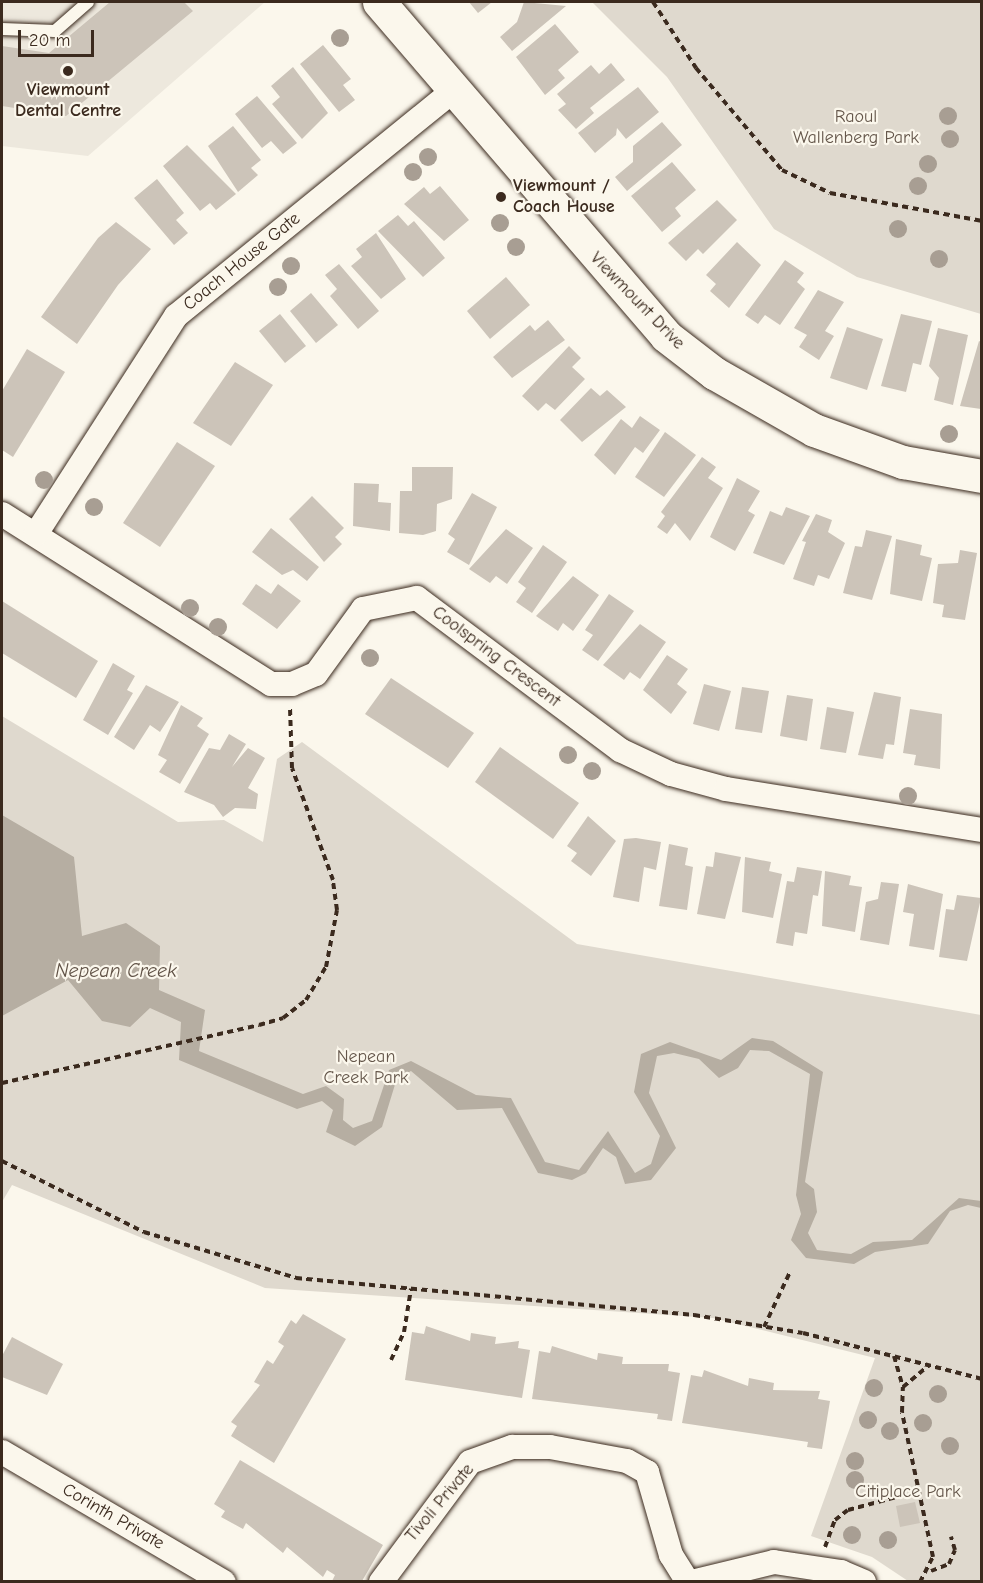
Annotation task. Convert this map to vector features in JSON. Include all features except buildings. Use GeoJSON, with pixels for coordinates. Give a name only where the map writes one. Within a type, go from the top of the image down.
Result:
{"type":"FeatureCollection","features":[{"type":"Feature","properties":{"kind":"street","name":"Viewmount Drive"},"geometry":{"type":"LineString","coordinates":[[379,2],[615,282],[666,336],[714,373],[814,430],[903,462],[981,476]]}},
{"type":"Feature","properties":{"kind":"street","name":"Coach House Gate"},"geometry":{"type":"LineString","coordinates":[[36,534],[176,316],[453,91]]}},
{"type":"Feature","properties":{"kind":"street"},"geometry":{"type":"LineString","coordinates":[[2,514],[271,684],[292,684]]}},
{"type":"Feature","properties":{"kind":"street","name":"Coolspring Crescent"},"geometry":{"type":"LineString","coordinates":[[292,684],[316,674],[363,609],[417,598],[620,750],[671,774],[726,789],[981,830]]}},
{"type":"Feature","properties":{"kind":"street","name":"Tivoli Private"},"geometry":{"type":"LineString","coordinates":[[381,1581],[470,1462],[512,1447],[550,1447],[627,1461],[647,1472],[668,1544],[690,1581]]}},
{"type":"Feature","properties":{"kind":"street","name":"Corinth Private"},"geometry":{"type":"LineString","coordinates":[[2,1452],[224,1581]]}},
{"type":"Feature","properties":{"kind":"street"},"geometry":{"type":"LineString","coordinates":[[690,1581],[774,1562],[821,1568],[864,1581]]}},
{"type":"Feature","properties":{"kind":"lane"},"geometry":{"type":"LineString","coordinates":[[2,29],[55,31],[88,2]]}},
{"type":"Feature","properties":{"kind":"path"},"geometry":{"type":"LineString","coordinates":[[653,2],[696,68],[782,170],[830,193],[981,221]]}},
{"type":"Feature","properties":{"kind":"path"},"geometry":{"type":"LineString","coordinates":[[2,1083],[227,1034],[283,1018],[306,1000],[326,967],[334,936],[333,880],[292,768],[292,684]]}},
{"type":"Feature","properties":{"kind":"path"},"geometry":{"type":"LineString","coordinates":[[2,1161],[144,1232],[296,1278],[764,1327],[894,1356],[981,1379]]}},
{"type":"Feature","properties":{"kind":"path"},"geometry":{"type":"LineString","coordinates":[[764,1327],[790,1272]]}},
{"type":"Feature","properties":{"kind":"path"},"geometry":{"type":"LineString","coordinates":[[391,1360],[404,1332],[411,1289]]}},
{"type":"Feature","properties":{"kind":"path"},"geometry":{"type":"LineString","coordinates":[[894,1356],[903,1387],[902,1412],[933,1557],[930,1571]]}},
{"type":"Feature","properties":{"kind":"path"},"geometry":{"type":"LineString","coordinates":[[903,1387],[928,1366]]}},
{"type":"Feature","properties":{"kind":"path"},"geometry":{"type":"LineString","coordinates":[[821,1568],[835,1520],[848,1510],[919,1491]]}},
{"type":"Feature","properties":{"kind":"path"},"geometry":{"type":"LineString","coordinates":[[921,1581],[930,1571],[949,1564],[955,1550],[951,1537]]}},
{"type":"Feature","properties":{"kind":"shaded area"},"geometry":{"type":"Polygon","coordinates":[[[2,2],[265,2],[88,156],[2,146],[2,2]]]}},
{"type":"Feature","properties":{"kind":"green space","name":"Raoul Wallenberg Park"},"geometry":{"type":"Polygon","coordinates":[[[592,2],[981,2],[981,314],[857,277],[774,229],[667,77],[592,2]]]}},
{"type":"Feature","properties":{"kind":"green space","name":"Nepean Creek Park"},"geometry":{"type":"Polygon","coordinates":[[[2,716],[178,822],[224,820],[263,842],[277,759],[302,742],[577,944],[981,1015],[981,1581],[908,1581],[872,1557],[811,1536],[875,1358],[713,1318],[265,1288],[12,1185],[2,1202],[2,716]]]}},
{"type":"Feature","properties":{"kind":"water","name":"Nepean Creek"},"geometry":{"type":"Polygon","coordinates":[[[2,815],[74,857],[82,936],[126,923],[160,946],[159,990],[205,1010],[199,1051],[303,1094],[326,1086],[344,1099],[343,1120],[353,1128],[372,1121],[389,1070],[411,1061],[476,1095],[511,1098],[545,1162],[579,1170],[608,1131],[635,1173],[651,1164],[660,1136],[634,1092],[641,1054],[670,1042],[721,1060],[752,1038],[773,1041],[823,1072],[805,1182],[814,1189],[817,1212],[808,1233],[817,1250],[851,1254],[873,1242],[912,1240],[959,1198],[981,1201],[981,1208],[968,1205],[950,1211],[928,1244],[875,1252],[854,1264],[806,1258],[791,1240],[801,1214],[796,1195],[810,1074],[769,1051],[750,1050],[738,1068],[719,1078],[699,1059],[674,1053],[657,1056],[649,1093],[676,1148],[651,1180],[625,1184],[616,1157],[603,1148],[586,1173],[572,1180],[538,1173],[502,1108],[457,1110],[411,1071],[397,1078],[382,1127],[355,1146],[326,1132],[333,1110],[322,1101],[297,1109],[179,1060],[181,1022],[150,1008],[130,1027],[102,1021],[68,980],[2,1016],[2,815]]]}},
{"type":"Feature","properties":{"kind":"place","name":"Viewmount Dental Centre"},"geometry":{"type":"Point","coordinates":[68,71]}},
{"type":"Feature","properties":{"kind":"place","name":"Viewmount / Coach House"},"geometry":{"type":"Point","coordinates":[501,197]}},
{"type":"Feature","properties":{"kind":"park label","name":"Citiplace Park"},"geometry":{"type":"Point","coordinates":[908,1492]}}]}
